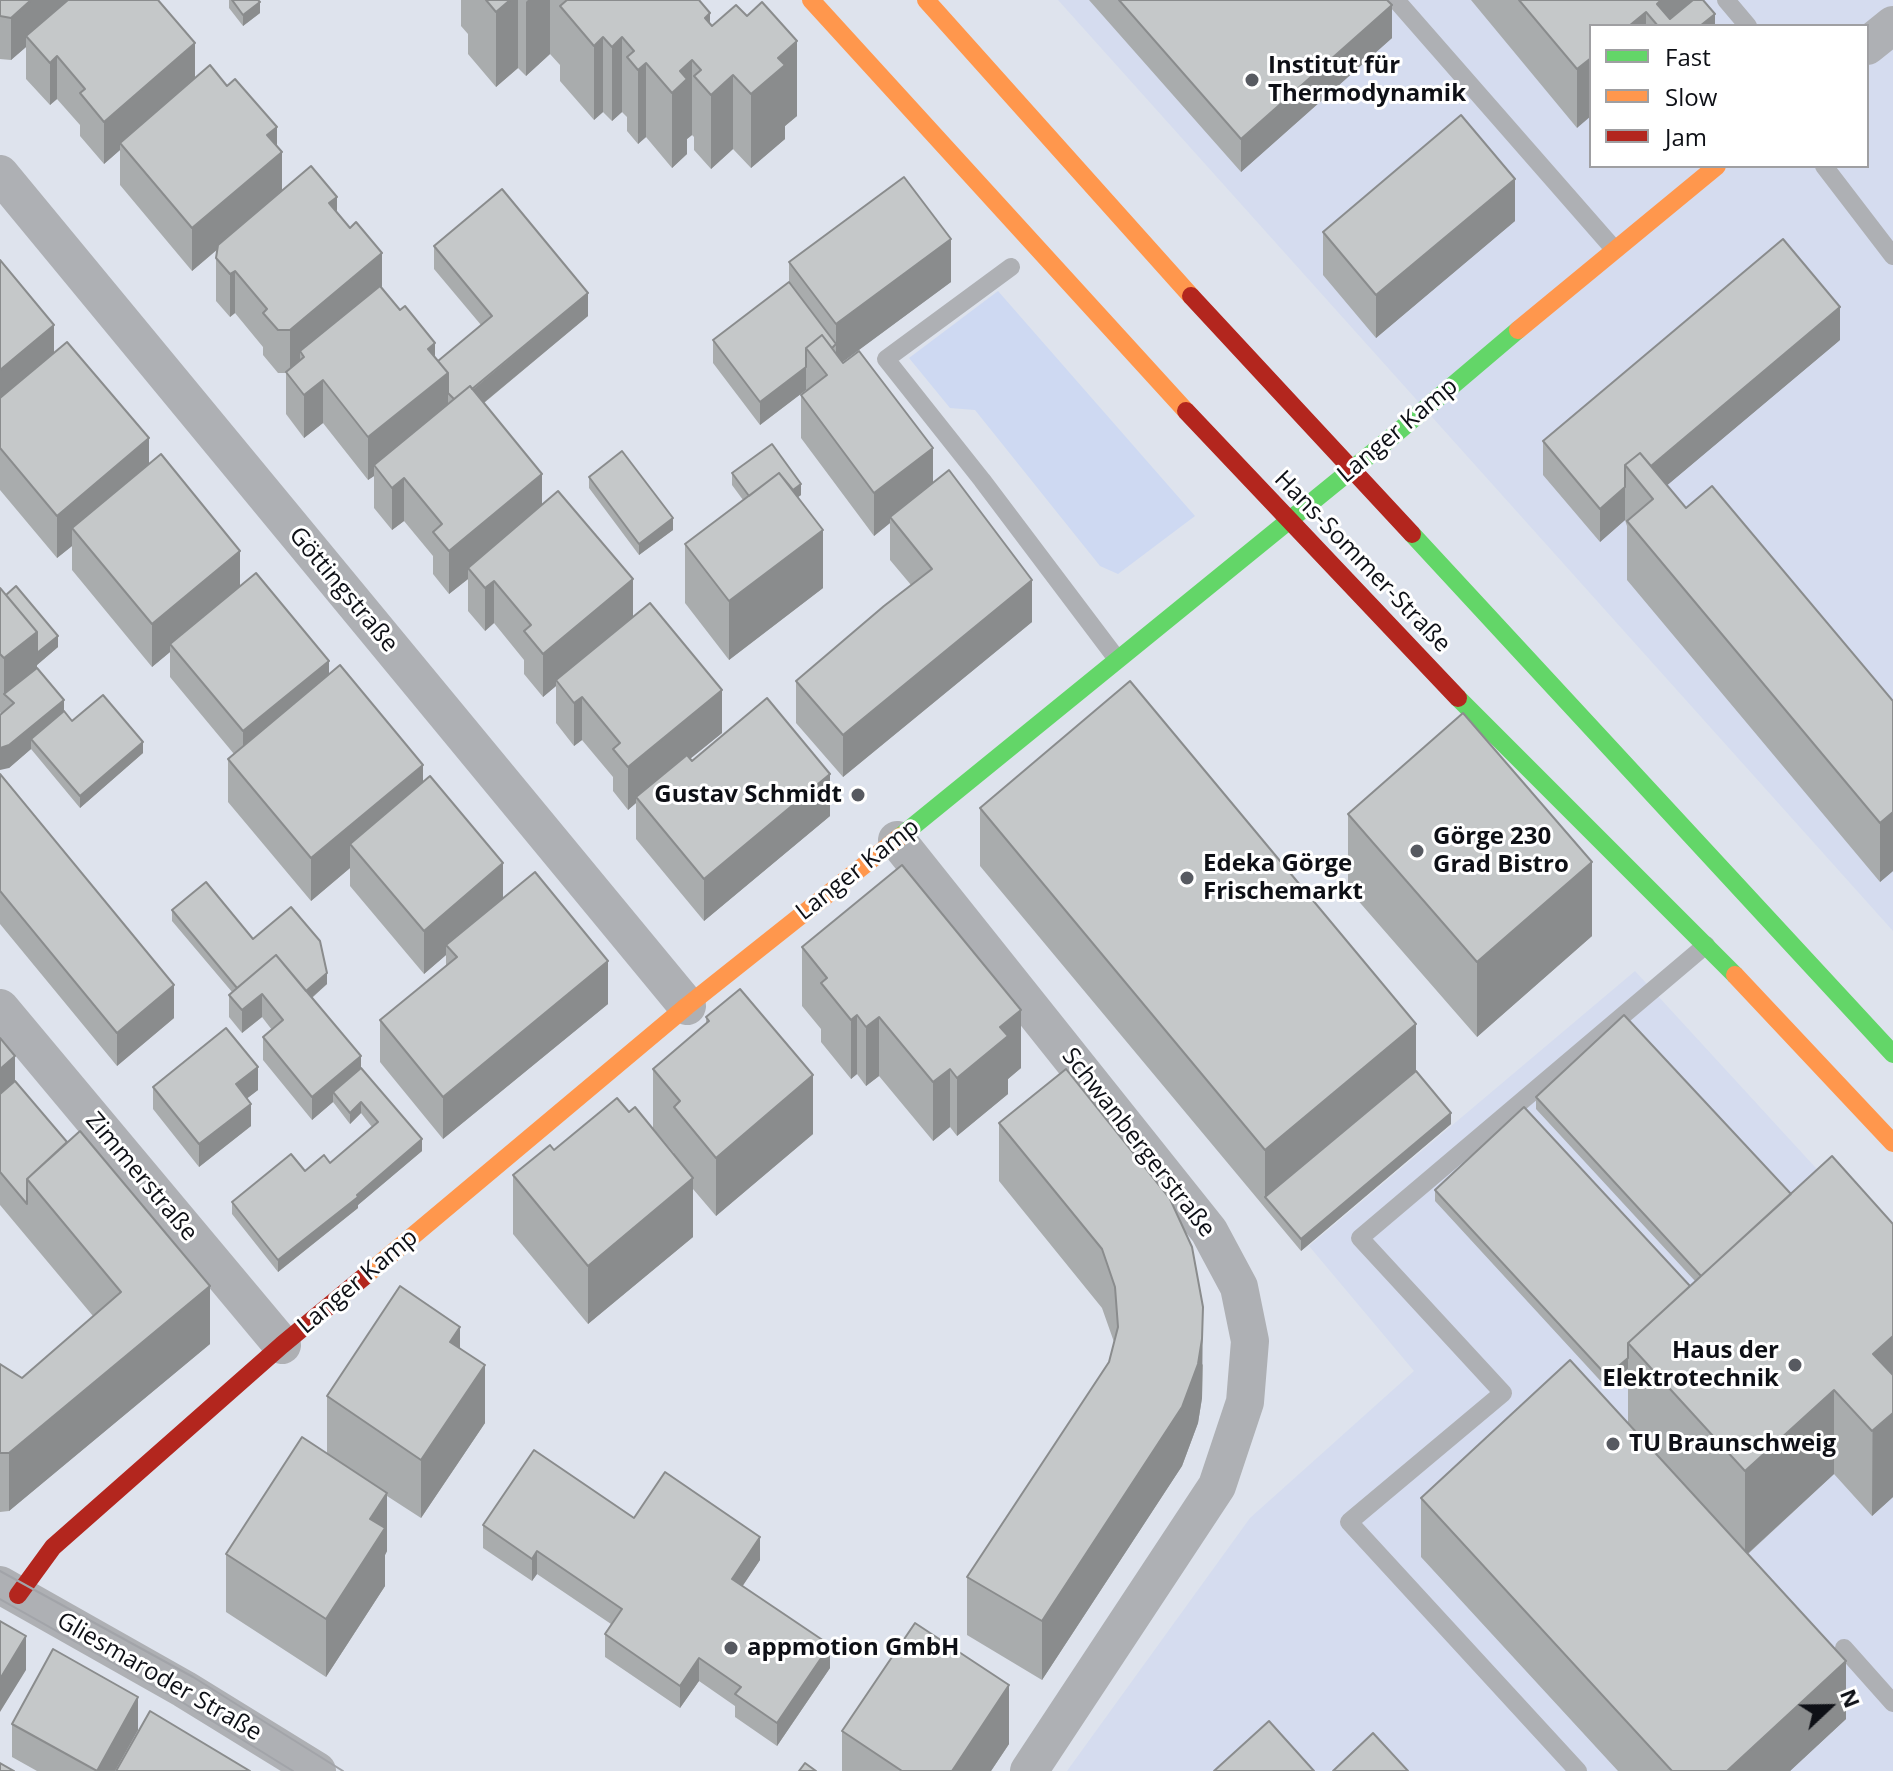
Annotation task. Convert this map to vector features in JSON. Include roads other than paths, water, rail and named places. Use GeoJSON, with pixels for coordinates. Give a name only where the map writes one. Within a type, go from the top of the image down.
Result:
{"type":"FeatureCollection","features":[{"type":"Feature","properties":{"kind":"main road","name":"Hans-Sommer-Straße"},"geometry":{"type":"LineString","coordinates":[[811,0],[1288,521],[1490,731],[1706,945],[1893,1143]]}},
{"type":"Feature","properties":{"kind":"main road"},"geometry":{"type":"LineString","coordinates":[[926,0],[1167,270],[1893,1054]]}},
{"type":"Feature","properties":{"kind":"main road","name":"Langer Kamp"},"geometry":{"type":"LineString","coordinates":[[9,1590],[53,1547],[282,1345],[687,1006],[897,840],[1352,469],[1715,168]]}},
{"type":"Feature","properties":{"kind":"street"},"geometry":{"type":"LineString","coordinates":[[1869,44],[1893,25]]}},
{"type":"Feature","properties":{"kind":"street","name":"Göttingstraße"},"geometry":{"type":"LineString","coordinates":[[0,174],[687,1006]]}},
{"type":"Feature","properties":{"kind":"street","name":"Schwanbergerstraße"},"geometry":{"type":"LineString","coordinates":[[897,840],[1209,1231],[1239,1287],[1250,1341],[1245,1402],[1217,1486],[1029,1771]]}},
{"type":"Feature","properties":{"kind":"street","name":"Zimmerstraße"},"geometry":{"type":"LineString","coordinates":[[0,1008],[282,1345]]}},
{"type":"Feature","properties":{"kind":"street","name":"Gliesmaroder Straße"},"geometry":{"type":"LineString","coordinates":[[9,1590],[184,1689],[317,1771]]}},
{"type":"Feature","properties":{"kind":"lane"},"geometry":{"type":"LineString","coordinates":[[1396,0],[1614,249]]}},
{"type":"Feature","properties":{"kind":"lane"},"geometry":{"type":"LineString","coordinates":[[1726,0],[1746,24]]}},
{"type":"Feature","properties":{"kind":"lane"},"geometry":{"type":"LineString","coordinates":[[1826,168],[1893,256]]}},
{"type":"Feature","properties":{"kind":"lane"},"geometry":{"type":"LineString","coordinates":[[1011,267],[886,359],[1117,659]]}},
{"type":"Feature","properties":{"kind":"lane"},"geometry":{"type":"LineString","coordinates":[[1578,1771],[1349,1522],[1503,1393],[1360,1238],[1706,945]]}},
{"type":"Feature","properties":{"kind":"lane"},"geometry":{"type":"LineString","coordinates":[[1844,1648],[1893,1703]]}},
{"type":"Feature","properties":{"kind":"tram line"},"geometry":{"type":"LineString","coordinates":[[0,1571],[193,1677],[343,1771]]}},
{"type":"Feature","properties":{"kind":"tram line"},"geometry":{"type":"LineString","coordinates":[[0,1599],[177,1699],[293,1771]]}},
{"type":"Feature","properties":{"kind":"place","name":"Institut für Thermodynamik"},"geometry":{"type":"Point","coordinates":[1252,80]}},
{"type":"Feature","properties":{"kind":"place","name":"Gustav Schmidt"},"geometry":{"type":"Point","coordinates":[858,795]}},
{"type":"Feature","properties":{"kind":"place","name":"Görge 230 Grad Bistro"},"geometry":{"type":"Point","coordinates":[1417,851]}},
{"type":"Feature","properties":{"kind":"place","name":"Edeka Görge Frischemarkt"},"geometry":{"type":"Point","coordinates":[1187,878]}},
{"type":"Feature","properties":{"kind":"place","name":"Haus der Elektrotechnik"},"geometry":{"type":"Point","coordinates":[1795,1365]}},
{"type":"Feature","properties":{"kind":"place","name":"TU Braunschweig"},"geometry":{"type":"Point","coordinates":[1613,1444]}},
{"type":"Feature","properties":{"kind":"place","name":"appmotion GmbH"},"geometry":{"type":"Point","coordinates":[731,1648]}}]}
